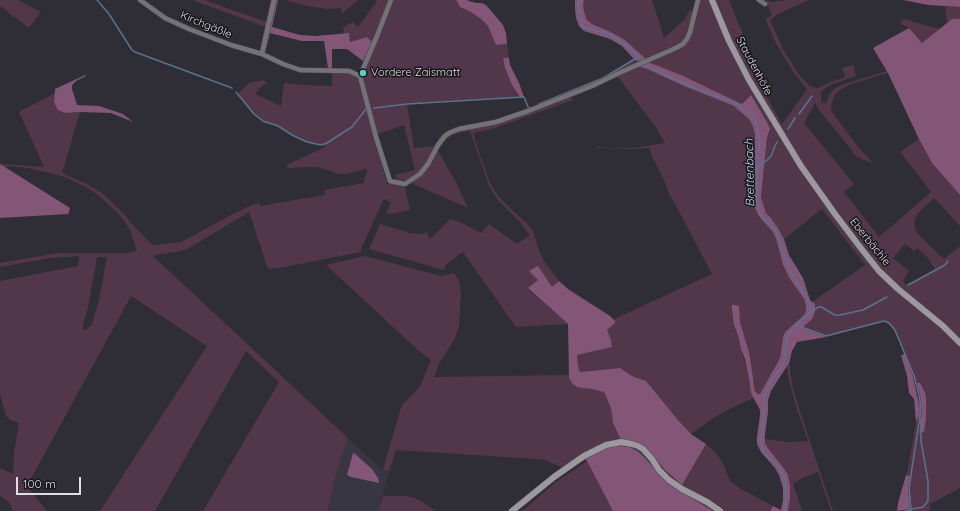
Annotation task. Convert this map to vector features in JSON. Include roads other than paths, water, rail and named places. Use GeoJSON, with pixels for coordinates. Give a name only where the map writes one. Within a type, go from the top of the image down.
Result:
{"type":"FeatureCollection","features":[{"type":"Feature","properties":{"kind":"main road","name":"Staudenhöfe"},"geometry":{"type":"LineString","coordinates":[[712,0],[740,64],[784,138]]}},
{"type":"Feature","properties":{"kind":"main road","name":"Eberbächle"},"geometry":{"type":"LineString","coordinates":[[784,138],[828,204],[870,260],[890,282],[938,322],[960,343]]}},
{"type":"Feature","properties":{"kind":"main road"},"geometry":{"type":"LineString","coordinates":[[512,511],[554,477],[584,456],[606,445],[621,442],[638,446],[643,449],[659,470],[669,480],[720,511]]}},
{"type":"Feature","properties":{"kind":"street","name":"Kirchgäßle"},"geometry":{"type":"LineString","coordinates":[[140,0],[165,18],[189,29],[262,54]]}},
{"type":"Feature","properties":{"kind":"street"},"geometry":{"type":"LineString","coordinates":[[274,0],[262,54],[300,70],[349,71],[360,76]]}},
{"type":"Feature","properties":{"kind":"street"},"geometry":{"type":"LineString","coordinates":[[391,0],[360,76],[376,137],[390,181],[405,184],[420,174],[428,164],[442,139],[449,133],[458,129],[496,122],[528,111],[592,86],[683,44],[690,32],[698,0]]}},
{"type":"Feature","properties":{"kind":"street"},"geometry":{"type":"LineString","coordinates":[[759,0],[765,4]]}},
{"type":"Feature","properties":{"kind":"waterway"},"geometry":{"type":"LineString","coordinates":[[97,0],[109,14],[132,50],[135,52],[232,88]]}},
{"type":"Feature","properties":{"kind":"waterway","name":"Brettenbach"},"geometry":{"type":"LineString","coordinates":[[579,0],[578,7],[583,27],[609,34],[626,45],[645,65],[669,77],[736,103],[753,116],[758,127],[757,131],[760,140],[757,162],[757,200],[759,210],[763,219],[775,229],[791,272],[810,304],[811,312],[796,325],[787,336],[784,363],[769,384],[764,397],[763,427],[760,441],[764,454],[777,465],[785,478],[785,511]]}},
{"type":"Feature","properties":{"kind":"waterway"},"geometry":{"type":"LineString","coordinates":[[539,104],[603,78],[638,57]]}},
{"type":"Feature","properties":{"kind":"waterway"},"geometry":{"type":"LineString","coordinates":[[236,92],[254,114],[263,121],[278,126],[307,142],[321,145],[327,143],[352,127],[366,109]]}},
{"type":"Feature","properties":{"kind":"waterway"},"geometry":{"type":"LineString","coordinates":[[799,114],[812,96]]}},
{"type":"Feature","properties":{"kind":"waterway"},"geometry":{"type":"LineString","coordinates":[[374,108],[407,104],[524,97],[529,109],[530,108]]}},
{"type":"Feature","properties":{"kind":"waterway"},"geometry":{"type":"LineString","coordinates":[[788,129],[795,118]]}},
{"type":"Feature","properties":{"kind":"waterway"},"geometry":{"type":"LineString","coordinates":[[758,167],[771,156],[777,142]]}},
{"type":"Feature","properties":{"kind":"waterway"},"geometry":{"type":"LineString","coordinates":[[908,285],[945,265],[948,261]]}},
{"type":"Feature","properties":{"kind":"waterway"},"geometry":{"type":"LineString","coordinates":[[812,312],[818,307],[821,307],[835,315],[840,315],[863,310],[887,297]]}},
{"type":"Feature","properties":{"kind":"waterway"},"geometry":{"type":"LineString","coordinates":[[796,325],[826,336],[884,321],[889,323],[895,330],[914,376],[921,409],[909,488],[911,510],[905,511]]}},
{"type":"Feature","properties":{"kind":"waterway"},"geometry":{"type":"LineString","coordinates":[[912,509],[923,507],[928,501],[928,481],[921,441],[922,426],[920,419]]}},
{"type":"Feature","properties":{"kind":"place","name":"Vordere Zaismatt"},"geometry":{"type":"Point","coordinates":[363,73]}}]}
